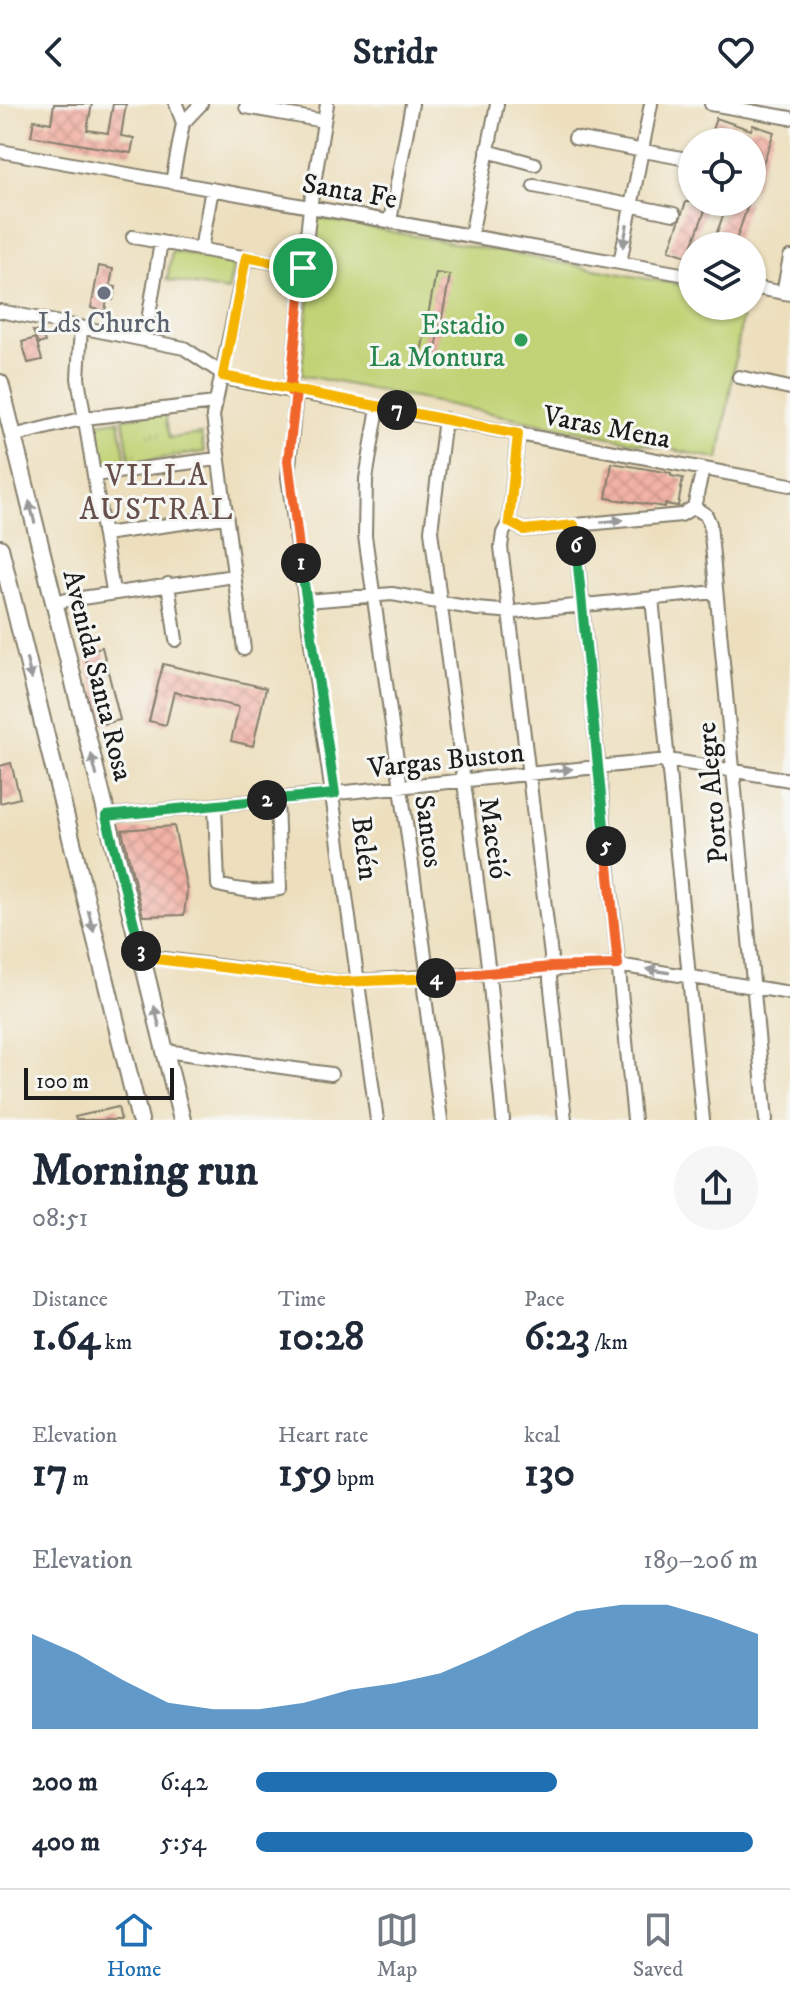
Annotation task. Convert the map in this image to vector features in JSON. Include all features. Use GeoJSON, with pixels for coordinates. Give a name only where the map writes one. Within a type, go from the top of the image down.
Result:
{"type":"FeatureCollection","features":[{"type":"Feature","properties":{"kind":"main road","name":"Avenida Santa Rosa"},"geometry":{"type":"LineString","coordinates":[[0,383],[182,1120]]}},
{"type":"Feature","properties":{"kind":"main road"},"geometry":{"type":"LineString","coordinates":[[0,548],[140,1120]]}},
{"type":"Feature","properties":{"kind":"street"},"geometry":{"type":"LineString","coordinates":[[172,182],[183,123],[176,104]]}},
{"type":"Feature","properties":{"kind":"street"},"geometry":{"type":"LineString","coordinates":[[183,123],[201,104]]}},
{"type":"Feature","properties":{"kind":"street","name":"Belén"},"geometry":{"type":"LineString","coordinates":[[327,104],[299,267],[288,477],[335,794],[377,1120]]}},
{"type":"Feature","properties":{"kind":"street"},"geometry":{"type":"LineString","coordinates":[[390,221],[412,104]]}},
{"type":"Feature","properties":{"kind":"street"},"geometry":{"type":"LineString","coordinates":[[471,236],[497,104]]}},
{"type":"Feature","properties":{"kind":"street"},"geometry":{"type":"LineString","coordinates":[[620,263],[651,104]]}},
{"type":"Feature","properties":{"kind":"street"},"geometry":{"type":"LineString","coordinates":[[711,104],[790,118]]}},
{"type":"Feature","properties":{"kind":"street"},"geometry":{"type":"LineString","coordinates":[[246,107],[324,121]]}},
{"type":"Feature","properties":{"kind":"street"},"geometry":{"type":"LineString","coordinates":[[575,138],[678,157]]}},
{"type":"Feature","properties":{"kind":"street","name":"Santa Fe"},"geometry":{"type":"LineString","coordinates":[[0,151],[678,273]]}},
{"type":"Feature","properties":{"kind":"street"},"geometry":{"type":"LineString","coordinates":[[487,151],[535,164]]}},
{"type":"Feature","properties":{"kind":"street"},"geometry":{"type":"LineString","coordinates":[[534,186],[674,214]]}},
{"type":"Feature","properties":{"kind":"street"},"geometry":{"type":"LineString","coordinates":[[201,249],[212,189]]}},
{"type":"Feature","properties":{"kind":"street"},"geometry":{"type":"LineString","coordinates":[[133,237],[299,267]]}},
{"type":"Feature","properties":{"kind":"street"},"geometry":{"type":"LineString","coordinates":[[145,339],[161,242]]}},
{"type":"Feature","properties":{"kind":"street"},"geometry":{"type":"LineString","coordinates":[[244,649],[217,459],[215,403],[228,356],[246,257]]}},
{"type":"Feature","properties":{"kind":"street"},"geometry":{"type":"LineString","coordinates":[[766,290],[786,294],[790,257]]}},
{"type":"Feature","properties":{"kind":"street","name":"Varas Mena"},"geometry":{"type":"LineString","coordinates":[[0,311],[188,350],[223,376],[790,485]]}},
{"type":"Feature","properties":{"kind":"street"},"geometry":{"type":"LineString","coordinates":[[81,327],[77,371],[113,591]]}},
{"type":"Feature","properties":{"kind":"street"},"geometry":{"type":"LineString","coordinates":[[739,377],[790,388]]}},
{"type":"Feature","properties":{"kind":"street"},"geometry":{"type":"LineString","coordinates":[[13,436],[85,418],[215,403]]}},
{"type":"Feature","properties":{"kind":"street","name":"Santos"},"geometry":{"type":"LineString","coordinates":[[378,407],[364,497],[372,593],[425,979],[441,1120]]}},
{"type":"Feature","properties":{"kind":"street","name":"Maceió"},"geometry":{"type":"LineString","coordinates":[[445,419],[431,513],[439,601],[503,1120]]}},
{"type":"Feature","properties":{"kind":"street"},"geometry":{"type":"LineString","coordinates":[[518,434],[509,522],[501,547],[565,1120]]}},
{"type":"Feature","properties":{"kind":"street"},"geometry":{"type":"LineString","coordinates":[[94,475],[217,459]]}},
{"type":"Feature","properties":{"kind":"street"},"geometry":{"type":"LineString","coordinates":[[509,522],[524,530],[681,515],[694,507],[703,469]]}},
{"type":"Feature","properties":{"kind":"street","name":"Porto Alegre"},"geometry":{"type":"LineString","coordinates":[[694,507],[709,521],[766,1120]]}},
{"type":"Feature","properties":{"kind":"street"},"geometry":{"type":"LineString","coordinates":[[104,534],[225,517]]}},
{"type":"Feature","properties":{"kind":"street"},"geometry":{"type":"LineString","coordinates":[[574,525],[634,1120]]}},
{"type":"Feature","properties":{"kind":"street"},"geometry":{"type":"LineString","coordinates":[[54,602],[113,591],[234,576]]}},
{"type":"Feature","properties":{"kind":"street"},"geometry":{"type":"LineString","coordinates":[[168,584],[176,640]]}},
{"type":"Feature","properties":{"kind":"street"},"geometry":{"type":"LineString","coordinates":[[307,601],[372,593],[507,612],[716,592]]}},
{"type":"Feature","properties":{"kind":"street"},"geometry":{"type":"LineString","coordinates":[[652,598],[703,1120]]}},
{"type":"Feature","properties":{"kind":"street","name":"Vargas Buston"},"geometry":{"type":"LineString","coordinates":[[106,816],[668,760],[790,780]]}},
{"type":"Feature","properties":{"kind":"street"},"geometry":{"type":"LineString","coordinates":[[215,805],[218,885],[246,891],[280,889],[277,800]]}},
{"type":"Feature","properties":{"kind":"street"},"geometry":{"type":"LineString","coordinates":[[142,956],[359,983],[550,967],[618,965],[790,993]]}},
{"type":"Feature","properties":{"kind":"street"},"geometry":{"type":"LineString","coordinates":[[166,1051],[331,1074]]}},
{"type":"Feature","properties":{"kind":"green space","name":"Estadio La Montura"},"geometry":{"type":"Polygon","coordinates":[[[317,218],[678,284],[678,320],[742,320],[719,459],[301,375],[317,218]]]}},
{"type":"Feature","properties":{"kind":"green space"},"geometry":{"type":"Polygon","coordinates":[[[172,251],[234,263],[228,291],[167,280],[172,251]]]}},
{"type":"Feature","properties":{"kind":"green space"},"geometry":{"type":"Polygon","coordinates":[[[165,412],[169,438],[201,434],[204,452],[130,463],[123,418],[165,412]]]}},
{"type":"Feature","properties":{"kind":"green space"},"geometry":{"type":"Polygon","coordinates":[[[119,420],[126,462],[103,465],[97,423],[119,420]]]}},
{"type":"Feature","properties":{"kind":"building"},"geometry":{"type":"Polygon","coordinates":[[[54,104],[92,104],[87,130],[108,133],[113,104],[126,104],[121,136],[134,138],[131,153],[31,136],[34,120],[51,123],[54,104]]]}},
{"type":"Feature","properties":{"kind":"building"},"geometry":{"type":"Polygon","coordinates":[[[716,118],[745,128],[713,128],[716,118]]]}},
{"type":"Feature","properties":{"kind":"building"},"geometry":{"type":"Polygon","coordinates":[[[766,129],[774,132],[766,155],[766,129]]]}},
{"type":"Feature","properties":{"kind":"building"},"geometry":{"type":"Polygon","coordinates":[[[681,216],[703,216],[697,232],[678,232],[678,253],[669,250],[681,216]]]}},
{"type":"Feature","properties":{"kind":"building"},"geometry":{"type":"Polygon","coordinates":[[[723,216],[744,216],[739,232],[717,232],[723,216]]]}},
{"type":"Feature","properties":{"kind":"building","name":"Lds Church"},"geometry":{"type":"Polygon","coordinates":[[[99,266],[113,269],[110,286],[116,287],[113,300],[107,299],[105,311],[91,308],[99,266]]]}},
{"type":"Feature","properties":{"kind":"building"},"geometry":{"type":"Polygon","coordinates":[[[436,273],[450,275],[433,365],[419,363],[436,273]]]}},
{"type":"Feature","properties":{"kind":"building"},"geometry":{"type":"Polygon","coordinates":[[[33,331],[42,333],[45,342],[38,344],[36,339],[42,360],[28,363],[22,342],[36,338],[33,331]]]}},
{"type":"Feature","properties":{"kind":"building"},"geometry":{"type":"Polygon","coordinates":[[[612,463],[671,473],[671,476],[683,478],[678,506],[665,504],[665,507],[606,498],[612,463]]]}},
{"type":"Feature","properties":{"kind":"building"},"geometry":{"type":"Polygon","coordinates":[[[102,647],[120,720],[102,724],[84,652],[102,647]]]}},
{"type":"Feature","properties":{"kind":"building"},"geometry":{"type":"Polygon","coordinates":[[[163,664],[266,688],[253,746],[231,741],[239,707],[174,692],[166,725],[149,721],[163,664]]]}},
{"type":"Feature","properties":{"kind":"building"},"geometry":{"type":"Polygon","coordinates":[[[11,763],[20,798],[0,803],[0,766],[11,763]]]}},
{"type":"Feature","properties":{"kind":"building"},"geometry":{"type":"Polygon","coordinates":[[[174,826],[187,890],[184,915],[143,916],[122,830],[174,826]]]}},
{"type":"Feature","properties":{"kind":"building"},"geometry":{"type":"Polygon","coordinates":[[[118,1107],[121,1120],[76,1120],[75,1117],[118,1107]]]}},
{"type":"Feature","properties":{"kind":"place","name":"Lds Church"},"geometry":{"type":"Point","coordinates":[104,293]}},
{"type":"Feature","properties":{"kind":"place","name":"Estadio La Montura"},"geometry":{"type":"Point","coordinates":[521,340]}},
{"type":"Feature","properties":{"kind":"district","name":"VILLA AUSTRAL"},"geometry":{"type":"Point","coordinates":[157,492]}},
{"type":"Feature","properties":{"kind":"route"},"geometry":{"type":"LineString","coordinates":[[303,268],[246,257],[223,376],[232,380],[290,391],[445,419],[518,434],[509,522],[516,529],[524,530],[574,525],[618,965],[550,967],[359,983],[142,956],[106,816],[335,794],[288,477],[288,446],[296,392],[290,391],[303,268]]}}]}
